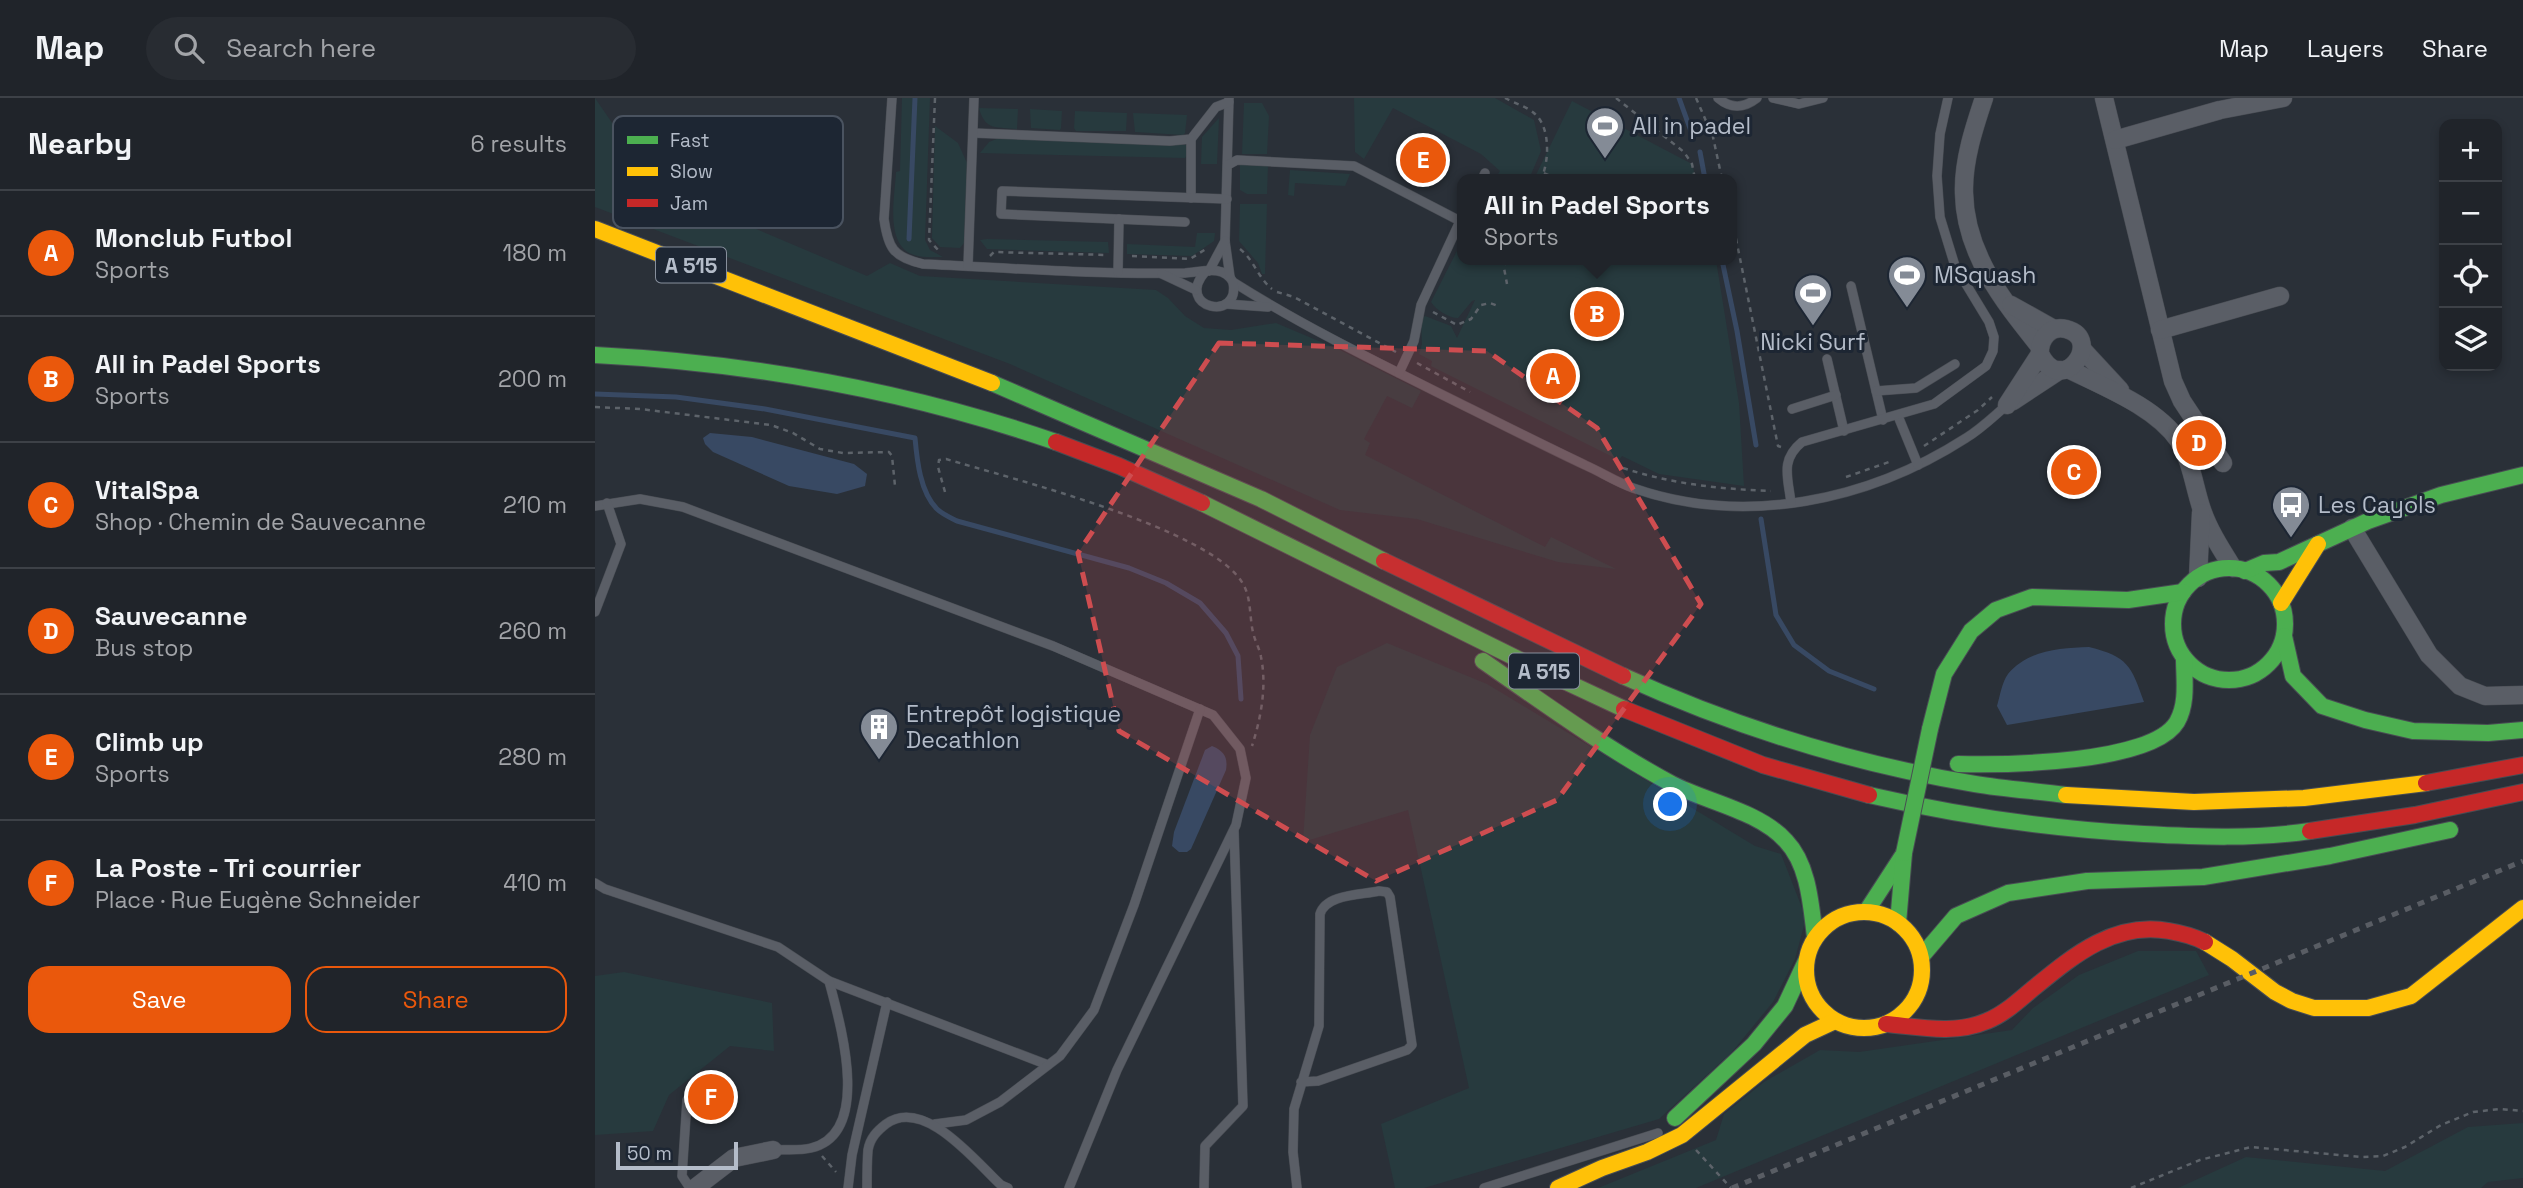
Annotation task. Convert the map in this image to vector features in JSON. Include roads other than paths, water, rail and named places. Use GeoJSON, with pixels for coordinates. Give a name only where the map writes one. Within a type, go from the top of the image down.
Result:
{"type":"FeatureCollection","features":[{"type":"Feature","properties":{"kind":"main road","name":"A 515"},"geometry":{"type":"LineString","coordinates":[[595,229],[883,338],[1146,447],[1269,503],[1538,636],[1660,692],[1756,730],[1860,762],[1975,785],[2100,800],[2224,803],[2444,781],[2523,765]]}},
{"type":"Feature","properties":{"kind":"main road","name":"A 515"},"geometry":{"type":"LineString","coordinates":[[595,355],[728,366],[852,387],[1040,437],[1114,464],[1204,504],[1643,719],[1763,764],[1856,793],[1966,816],[2089,832],[2231,838],[2339,828],[2523,793]]}},
{"type":"Feature","properties":{"kind":"main road"},"geometry":{"type":"LineString","coordinates":[[2161,618],[2175,607],[2183,592],[2197,578],[2215,570],[2279,562],[2352,528],[2441,495],[2523,475]]}},
{"type":"Feature","properties":{"kind":"main road"},"geometry":{"type":"LineString","coordinates":[[1204,504],[1490,665],[1597,741],[1663,779],[1772,828],[1786,840],[1800,866],[1812,900],[1815,937]]}},
{"type":"Feature","properties":{"kind":"main road"},"geometry":{"type":"LineString","coordinates":[[2281,603],[2318,544]]}},
{"type":"Feature","properties":{"kind":"main road"},"geometry":{"type":"LineString","coordinates":[[2239,569],[2260,578],[2272,589],[2281,603],[2285,620],[2284,636],[2293,676],[2322,706],[2365,720],[2413,731],[2488,733],[2523,730]]}},
{"type":"Feature","properties":{"kind":"main road"},"geometry":{"type":"LineString","coordinates":[[1898,923],[1904,853],[1930,729],[1944,674],[1971,631],[1996,610],[2032,597],[2128,600],[2183,592]]}},
{"type":"Feature","properties":{"kind":"main road"},"geometry":{"type":"LineString","coordinates":[[2128,600],[2161,618],[2184,658],[2197,671],[2214,678],[2232,680],[2250,676],[2265,667],[2277,653],[2284,636]]}},
{"type":"Feature","properties":{"kind":"main road"},"geometry":{"type":"LineString","coordinates":[[1538,636],[1799,729],[1878,750],[1956,764],[2044,762],[2116,752],[2150,744],[2171,731],[2183,710],[2184,658]]}},
{"type":"Feature","properties":{"kind":"main road"},"geometry":{"type":"LineString","coordinates":[[1921,957],[1956,916],[2008,893],[2087,881],[2203,877],[2330,856],[2463,827]]}},
{"type":"Feature","properties":{"kind":"main road"},"geometry":{"type":"LineString","coordinates":[[1866,912],[1904,853]]}},
{"type":"Feature","properties":{"kind":"main road"},"geometry":{"type":"LineString","coordinates":[[1886,1024],[1943,1030],[1984,1023],[1999,1016],[2070,958],[2093,943],[2117,934],[2151,929],[2184,934],[2200,940],[2232,959],[2292,1002],[2314,1008],[2368,1008],[2411,996],[2523,908]]}},
{"type":"Feature","properties":{"kind":"main road"},"geometry":{"type":"LineString","coordinates":[[1602,1168],[1658,1133],[1702,1096],[1754,1044],[1785,1006],[1815,937],[1829,923],[1846,914],[1866,912],[1883,915],[1898,923],[1909,932],[1921,957],[1923,996],[1886,1024],[1869,1028],[1851,1027],[1835,1021],[1821,1010],[1811,996],[1806,979],[1806,961]]}},
{"type":"Feature","properties":{"kind":"main road"},"geometry":{"type":"LineString","coordinates":[[1941,1014],[1948,1018],[1984,1023]]}},
{"type":"Feature","properties":{"kind":"main road"},"geometry":{"type":"LineString","coordinates":[[1558,1188],[1682,1135],[1805,1035],[1835,1021]]}},
{"type":"Feature","properties":{"kind":"street"},"geometry":{"type":"LineString","coordinates":[[1985,98],[1974,129],[1965,172],[1964,194],[1969,229],[1982,264],[2002,300],[2040,351],[2044,363],[2127,398]]}},
{"type":"Feature","properties":{"kind":"street"},"geometry":{"type":"LineString","coordinates":[[2104,98],[2173,381],[2182,401],[2223,463]]}},
{"type":"Feature","properties":{"kind":"street"},"geometry":{"type":"LineString","coordinates":[[2115,140],[2220,110],[2283,98]]}},
{"type":"Feature","properties":{"kind":"street"},"geometry":{"type":"LineString","coordinates":[[2161,330],[2280,296]]}},
{"type":"Feature","properties":{"kind":"street"},"geometry":{"type":"LineString","coordinates":[[2002,300],[2054,329]]}},
{"type":"Feature","properties":{"kind":"street"},"geometry":{"type":"LineString","coordinates":[[2064,328],[2080,339],[2082,349],[2075,365],[2011,400],[2040,351],[2044,336],[2054,329],[2064,328]]}},
{"type":"Feature","properties":{"kind":"street"},"geometry":{"type":"LineString","coordinates":[[2082,349],[2127,398],[2163,424],[2178,441],[2188,461],[2201,509],[2215,540],[2239,569]]}},
{"type":"Feature","properties":{"kind":"street"},"geometry":{"type":"LineString","coordinates":[[2197,578],[2201,509]]}},
{"type":"Feature","properties":{"kind":"street"},"geometry":{"type":"LineString","coordinates":[[2352,528],[2429,655],[2460,686],[2486,696],[2523,695]]}},
{"type":"Feature","properties":{"kind":"street"},"geometry":{"type":"LineString","coordinates":[[692,1188],[734,1158],[773,1150]]}},
{"type":"Feature","properties":{"kind":"lane"},"geometry":{"type":"LineString","coordinates":[[892,98],[884,219],[892,251],[907,260],[923,264],[1118,272],[1220,271],[1273,308],[1632,488],[1693,503],[1735,506],[1791,503],[1840,495],[1882,482],[1918,465],[1968,437],[2011,400]]}},
{"type":"Feature","properties":{"kind":"lane"},"geometry":{"type":"LineString","coordinates":[[968,266],[974,98]]}},
{"type":"Feature","properties":{"kind":"lane"},"geometry":{"type":"LineString","coordinates":[[1717,98],[1730,107],[1743,107],[1757,98]]}},
{"type":"Feature","properties":{"kind":"lane"},"geometry":{"type":"LineString","coordinates":[[1773,98],[1799,104],[1823,98]]}},
{"type":"Feature","properties":{"kind":"lane"},"geometry":{"type":"LineString","coordinates":[[1791,503],[1786,462],[1790,451],[1802,442],[1934,404],[1986,366],[1993,351],[1994,337],[1989,322],[1955,266],[1940,217],[1937,176],[1940,135],[1948,98]]}},
{"type":"Feature","properties":{"kind":"lane"},"geometry":{"type":"LineString","coordinates":[[1191,198],[1191,139],[1216,107],[1229,100],[1225,241],[1233,294],[1226,304]]}},
{"type":"Feature","properties":{"kind":"lane"},"geometry":{"type":"LineString","coordinates":[[973,133],[1170,141],[1191,139]]}},
{"type":"Feature","properties":{"kind":"lane"},"geometry":{"type":"LineString","coordinates":[[1228,164],[1237,160],[1354,166],[1457,217]]}},
{"type":"Feature","properties":{"kind":"lane"},"geometry":{"type":"LineString","coordinates":[[1185,222],[1001,214],[1002,191],[1227,199]]}},
{"type":"Feature","properties":{"kind":"lane"},"geometry":{"type":"LineString","coordinates":[[1118,272],[1119,219]]}},
{"type":"Feature","properties":{"kind":"lane"},"geometry":{"type":"LineString","coordinates":[[1399,373],[1414,341],[1421,305],[1457,228]]}},
{"type":"Feature","properties":{"kind":"lane"},"geometry":{"type":"LineString","coordinates":[[1196,290],[1199,278],[1207,272],[1225,241]]}},
{"type":"Feature","properties":{"kind":"lane"},"geometry":{"type":"LineString","coordinates":[[1160,273],[1196,290],[1202,302],[1213,308],[1226,304],[1273,308]]}},
{"type":"Feature","properties":{"kind":"lane"},"geometry":{"type":"LineString","coordinates":[[1851,286],[1883,420]]}},
{"type":"Feature","properties":{"kind":"lane"},"geometry":{"type":"LineString","coordinates":[[1827,359],[1844,431]]}},
{"type":"Feature","properties":{"kind":"lane"},"geometry":{"type":"LineString","coordinates":[[1876,391],[1916,388],[1955,364]]}},
{"type":"Feature","properties":{"kind":"lane"},"geometry":{"type":"LineString","coordinates":[[1792,409],[1836,395]]}},
{"type":"Feature","properties":{"kind":"lane"},"geometry":{"type":"LineString","coordinates":[[1898,416],[1918,465]]}},
{"type":"Feature","properties":{"kind":"lane"},"geometry":{"type":"LineString","coordinates":[[595,506],[640,499],[683,507],[1053,646],[1213,715],[1240,749],[1246,778],[1234,828],[1117,1070],[1069,1188]]}},
{"type":"Feature","properties":{"kind":"lane"},"geometry":{"type":"LineString","coordinates":[[595,612],[621,544],[607,503]]}},
{"type":"Feature","properties":{"kind":"lane"},"geometry":{"type":"LineString","coordinates":[[867,1188],[869,1149],[873,1136],[895,1118],[909,1116],[935,1124],[966,1120],[1000,1102],[1060,1056],[1094,1010],[1134,905],[1201,709]]}},
{"type":"Feature","properties":{"kind":"lane"},"geometry":{"type":"LineString","coordinates":[[1204,1188],[1205,1146],[1243,1107],[1234,828]]}},
{"type":"Feature","properties":{"kind":"lane"},"geometry":{"type":"LineString","coordinates":[[595,883],[605,889],[778,947],[829,981],[1048,1065]]}},
{"type":"Feature","properties":{"kind":"lane"},"geometry":{"type":"LineString","coordinates":[[1297,1188],[1293,1152],[1294,1109],[1301,1082],[1319,1026],[1322,907],[1329,901],[1379,891],[1387,892],[1390,897],[1412,1045],[1407,1050],[1318,1081],[1301,1082]]}},
{"type":"Feature","properties":{"kind":"lane"},"geometry":{"type":"LineString","coordinates":[[773,1150],[810,1148],[825,1142],[834,1133],[847,1109],[846,1047],[829,981]]}},
{"type":"Feature","properties":{"kind":"lane"},"geometry":{"type":"LineString","coordinates":[[848,1188],[852,1155],[887,1002]]}},
{"type":"Feature","properties":{"kind":"lane"},"geometry":{"type":"LineString","coordinates":[[687,1100],[682,1176],[692,1188]]}},
{"type":"Feature","properties":{"kind":"lane"},"geometry":{"type":"LineString","coordinates":[[935,1124],[1001,1185],[1008,1188]]}},
{"type":"Feature","properties":{"kind":"lane"},"geometry":{"type":"LineString","coordinates":[[1483,1188],[1658,1133]]}},
{"type":"Feature","properties":{"kind":"water"},"geometry":{"type":"Polygon","coordinates":[[[710,433],[752,437],[854,464],[867,474],[865,486],[837,494],[789,486],[713,452],[703,438],[710,433]]]}},
{"type":"Feature","properties":{"kind":"water"},"geometry":{"type":"Polygon","coordinates":[[[2089,647],[2112,655],[2126,664],[2144,702],[2007,725],[1997,706],[2006,677],[2016,666],[2045,652],[2089,647]]]}},
{"type":"Feature","properties":{"kind":"water"},"geometry":{"type":"Polygon","coordinates":[[[1212,746],[1224,755],[1226,770],[1191,849],[1179,852],[1172,846],[1174,832],[1205,750],[1212,746]]]}},
{"type":"Feature","properties":{"kind":"waterway"},"geometry":{"type":"LineString","coordinates":[[909,239],[915,98]]}},
{"type":"Feature","properties":{"kind":"waterway"},"geometry":{"type":"LineString","coordinates":[[1679,98],[1692,134]]}},
{"type":"Feature","properties":{"kind":"waterway"},"geometry":{"type":"LineString","coordinates":[[1700,152],[1704,174]]}},
{"type":"Feature","properties":{"kind":"waterway"},"geometry":{"type":"LineString","coordinates":[[1723,265],[1756,445]]}},
{"type":"Feature","properties":{"kind":"waterway"},"geometry":{"type":"LineString","coordinates":[[595,394],[676,397],[765,409],[915,438],[923,485],[931,502],[944,514],[957,521],[1129,568],[1166,583],[1200,603],[1226,633],[1238,656],[1241,699]]}},
{"type":"Feature","properties":{"kind":"waterway"},"geometry":{"type":"LineString","coordinates":[[1761,519],[1776,615],[1794,645],[1829,671],[1874,689]]}},
{"type":"Feature","properties":{"kind":"railway"},"geometry":{"type":"LineString","coordinates":[[1732,1188],[2523,861]]}},
{"type":"Feature","properties":{"kind":"place","name":"Climb up"},"geometry":{"type":"Point","coordinates":[1423,160]}},
{"type":"Feature","properties":{"kind":"place","name":"All in padel"},"geometry":{"type":"Point","coordinates":[1605,160]}},
{"type":"Feature","properties":{"kind":"place","name":"MSquash"},"geometry":{"type":"Point","coordinates":[1907,309]}},
{"type":"Feature","properties":{"kind":"place","name":"All in Padel Sports"},"geometry":{"type":"Point","coordinates":[1597,314]}},
{"type":"Feature","properties":{"kind":"place","name":"Nicki Surf"},"geometry":{"type":"Point","coordinates":[1813,327]}},
{"type":"Feature","properties":{"kind":"place","name":"Monclub Futbol"},"geometry":{"type":"Point","coordinates":[1553,376]}},
{"type":"Feature","properties":{"kind":"place","name":"Sauvecanne"},"geometry":{"type":"Point","coordinates":[2199,443]}},
{"type":"Feature","properties":{"kind":"place","name":"VitalSpa"},"geometry":{"type":"Point","coordinates":[2074,472]}},
{"type":"Feature","properties":{"kind":"place","name":"Les Cayols"},"geometry":{"type":"Point","coordinates":[2291,539]}},
{"type":"Feature","properties":{"kind":"place","name":"Entrepôt logistique Decathlon"},"geometry":{"type":"Point","coordinates":[879,761]}},
{"type":"Feature","properties":{"kind":"place","name":"La Poste - Tri courrier"},"geometry":{"type":"Point","coordinates":[711,1097]}}]}
